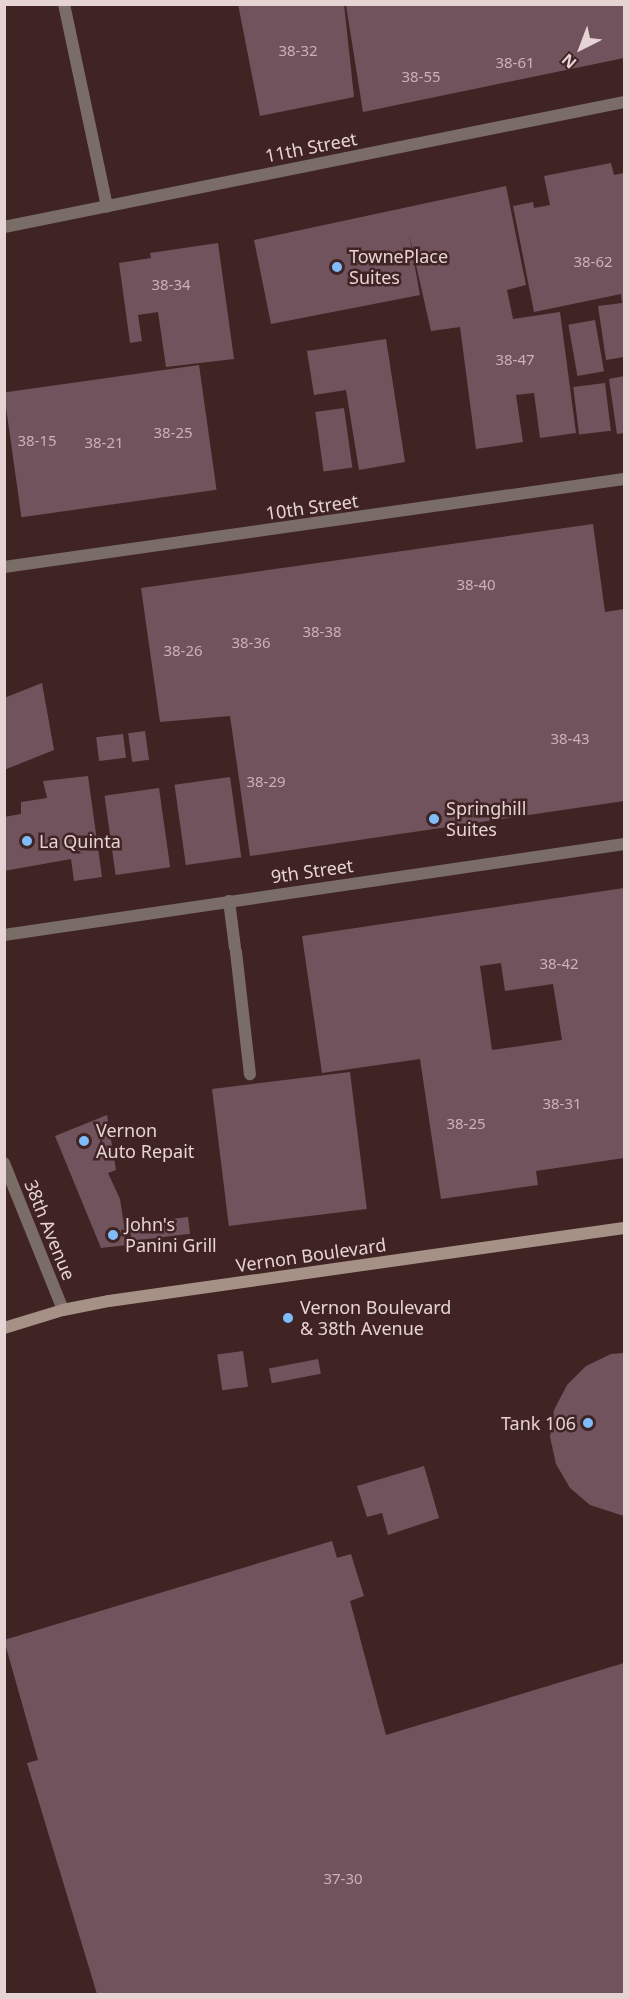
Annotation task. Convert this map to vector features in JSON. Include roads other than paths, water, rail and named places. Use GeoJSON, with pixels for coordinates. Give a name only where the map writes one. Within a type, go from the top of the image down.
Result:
{"type":"FeatureCollection","features":[{"type":"Feature","properties":{"kind":"main road","name":"Vernon Boulevard"},"geometry":{"type":"LineString","coordinates":[[4,1328],[63,1310],[624,1228]]}},
{"type":"Feature","properties":{"kind":"street"},"geometry":{"type":"LineString","coordinates":[[64,4],[107,206]]}},
{"type":"Feature","properties":{"kind":"street","name":"11th Street"},"geometry":{"type":"LineString","coordinates":[[4,227],[624,102]]}},
{"type":"Feature","properties":{"kind":"street","name":"10th Street"},"geometry":{"type":"LineString","coordinates":[[4,567],[624,479]]}},
{"type":"Feature","properties":{"kind":"street","name":"9th Street"},"geometry":{"type":"LineString","coordinates":[[4,935],[624,844]]}},
{"type":"Feature","properties":{"kind":"street"},"geometry":{"type":"LineString","coordinates":[[229,901],[250,1074]]}},
{"type":"Feature","properties":{"kind":"street","name":"38th Avenue"},"geometry":{"type":"LineString","coordinates":[[4,1163],[63,1310]]}},
{"type":"Feature","properties":{"kind":"place","name":"TownePlace Suites"},"geometry":{"type":"Point","coordinates":[337,267]}},
{"type":"Feature","properties":{"kind":"place","name":"Springhill Suites"},"geometry":{"type":"Point","coordinates":[434,819]}},
{"type":"Feature","properties":{"kind":"place","name":"La Quinta"},"geometry":{"type":"Point","coordinates":[27,841]}},
{"type":"Feature","properties":{"kind":"place","name":"Vernon Auto Repait"},"geometry":{"type":"Point","coordinates":[84,1141]}},
{"type":"Feature","properties":{"kind":"place","name":"John's Panini Grill"},"geometry":{"type":"Point","coordinates":[113,1235]}},
{"type":"Feature","properties":{"kind":"place","name":"Vernon Boulevard & 38th Avenue"},"geometry":{"type":"Point","coordinates":[288,1318]}},
{"type":"Feature","properties":{"kind":"place","name":"Tank 106"},"geometry":{"type":"Point","coordinates":[588,1423]}}]}
